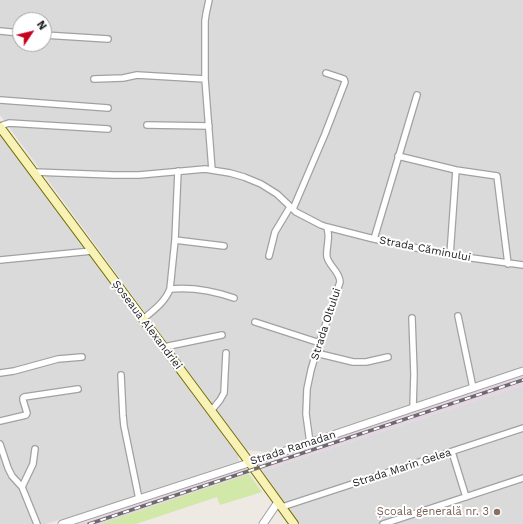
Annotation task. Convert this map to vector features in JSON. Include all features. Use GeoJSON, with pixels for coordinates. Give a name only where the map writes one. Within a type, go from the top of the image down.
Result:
{"type":"FeatureCollection","features":[{"type":"Feature","properties":{"kind":"main road","name":"Șoseaua Alexandriei"},"geometry":{"type":"LineString","coordinates":[[0,127],[294,524]]}},
{"type":"Feature","properties":{"kind":"street"},"geometry":{"type":"LineString","coordinates":[[209,0],[205,21],[205,78],[212,170]]}},
{"type":"Feature","properties":{"kind":"street"},"geometry":{"type":"LineString","coordinates":[[0,32],[12,33]]}},
{"type":"Feature","properties":{"kind":"street"},"geometry":{"type":"LineString","coordinates":[[52,35],[108,39]]}},
{"type":"Feature","properties":{"kind":"street"},"geometry":{"type":"LineString","coordinates":[[269,256],[275,232],[291,208],[325,134],[345,82],[344,78],[326,73]]}},
{"type":"Feature","properties":{"kind":"street"},"geometry":{"type":"LineString","coordinates":[[94,79],[123,78],[137,74],[205,78]]}},
{"type":"Feature","properties":{"kind":"street"},"geometry":{"type":"LineString","coordinates":[[374,239],[417,95]]}},
{"type":"Feature","properties":{"kind":"street"},"geometry":{"type":"LineString","coordinates":[[0,100],[108,108]]}},
{"type":"Feature","properties":{"kind":"street"},"geometry":{"type":"LineString","coordinates":[[0,127],[9,123],[108,128]]}},
{"type":"Feature","properties":{"kind":"street"},"geometry":{"type":"LineString","coordinates":[[147,124],[209,126]]}},
{"type":"Feature","properties":{"kind":"street"},"geometry":{"type":"LineString","coordinates":[[398,156],[456,170],[497,176],[508,264]]}},
{"type":"Feature","properties":{"kind":"street"},"geometry":{"type":"LineString","coordinates":[[34,172],[139,175],[178,171],[212,170],[230,173],[261,184],[277,194],[291,208],[327,227]]}},
{"type":"Feature","properties":{"kind":"street"},"geometry":{"type":"LineString","coordinates":[[450,255],[456,170]]}},
{"type":"Feature","properties":{"kind":"street"},"geometry":{"type":"LineString","coordinates":[[143,320],[163,301],[168,295],[170,289],[175,240],[178,171]]}},
{"type":"Feature","properties":{"kind":"street","name":"Strada Căminului"},"geometry":{"type":"LineString","coordinates":[[327,227],[374,239],[450,255],[523,265]]}},
{"type":"Feature","properties":{"kind":"street","name":"Strada Oltului"},"geometry":{"type":"LineString","coordinates":[[310,443],[306,414],[306,396],[316,353],[340,282],[339,276],[328,262],[326,251],[329,238],[327,227]]}},
{"type":"Feature","properties":{"kind":"street"},"geometry":{"type":"LineString","coordinates":[[175,240],[224,246]]}},
{"type":"Feature","properties":{"kind":"street"},"geometry":{"type":"LineString","coordinates":[[0,260],[92,251]]}},
{"type":"Feature","properties":{"kind":"street"},"geometry":{"type":"LineString","coordinates":[[170,289],[180,288],[211,291],[234,298]]}},
{"type":"Feature","properties":{"kind":"street"},"geometry":{"type":"LineString","coordinates":[[458,316],[473,388]]}},
{"type":"Feature","properties":{"kind":"street"},"geometry":{"type":"LineString","coordinates":[[412,318],[414,374],[413,408]]}},
{"type":"Feature","properties":{"kind":"street"},"geometry":{"type":"LineString","coordinates":[[255,322],[320,343]]}},
{"type":"Feature","properties":{"kind":"street"},"geometry":{"type":"LineString","coordinates":[[164,347],[222,335]]}},
{"type":"Feature","properties":{"kind":"street"},"geometry":{"type":"LineString","coordinates":[[211,410],[220,400],[224,392],[226,353]]}},
{"type":"Feature","properties":{"kind":"street"},"geometry":{"type":"LineString","coordinates":[[316,353],[353,362],[366,362],[388,357]]}},
{"type":"Feature","properties":{"kind":"street"},"geometry":{"type":"LineString","coordinates":[[0,373],[14,371],[58,358],[82,357]]}},
{"type":"Feature","properties":{"kind":"street","name":"Strada Ramadan"},"geometry":{"type":"LineString","coordinates":[[62,524],[250,463],[523,371]]}},
{"type":"Feature","properties":{"kind":"street"},"geometry":{"type":"LineString","coordinates":[[121,375],[124,426],[139,499]]}},
{"type":"Feature","properties":{"kind":"street"},"geometry":{"type":"LineString","coordinates":[[0,421],[26,415],[23,400],[24,397],[78,389]]}},
{"type":"Feature","properties":{"kind":"street","name":"Strada Marin Gelea"},"geometry":{"type":"LineString","coordinates":[[280,505],[452,452],[523,428]]}},
{"type":"Feature","properties":{"kind":"street"},"geometry":{"type":"LineString","coordinates":[[0,444],[8,468],[12,476],[22,487],[37,524]]}},
{"type":"Feature","properties":{"kind":"street"},"geometry":{"type":"LineString","coordinates":[[22,487],[33,464],[36,449]]}},
{"type":"Feature","properties":{"kind":"street"},"geometry":{"type":"LineString","coordinates":[[452,452],[466,497]]}},
{"type":"Feature","properties":{"kind":"street"},"geometry":{"type":"LineString","coordinates":[[382,524],[523,478]]}},
{"type":"Feature","properties":{"kind":"street"},"geometry":{"type":"LineString","coordinates":[[263,524],[280,505]]}},
{"type":"Feature","properties":{"kind":"shaded area"},"geometry":{"type":"Polygon","coordinates":[[[0,0],[523,0],[523,367],[266,452],[246,450],[0,115],[0,0]]]}},
{"type":"Feature","properties":{"kind":"shaded area"},"geometry":{"type":"Polygon","coordinates":[[[0,132],[233,447],[238,454],[239,461],[84,513],[45,524],[0,524],[0,132]]]}},
{"type":"Feature","properties":{"kind":"shaded area"},"geometry":{"type":"Polygon","coordinates":[[[523,375],[523,385],[262,471],[257,463],[523,375]]]}},
{"type":"Feature","properties":{"kind":"shaded area"},"geometry":{"type":"Polygon","coordinates":[[[523,385],[523,524],[300,524],[262,471],[523,385]]]}},
{"type":"Feature","properties":{"kind":"shaded area"},"geometry":{"type":"Polygon","coordinates":[[[245,468],[249,474],[100,524],[78,524],[245,468]]]}},
{"type":"Feature","properties":{"kind":"green space"},"geometry":{"type":"Polygon","coordinates":[[[249,474],[262,492],[220,505],[217,497],[136,524],[100,524],[249,474]]]}},
{"type":"Feature","properties":{"kind":"railway"},"geometry":{"type":"LineString","coordinates":[[89,524],[523,380]]}},
{"type":"Feature","properties":{"kind":"place","name":"Școala generală nr. 3"},"geometry":{"type":"Point","coordinates":[497,512]}}]}
